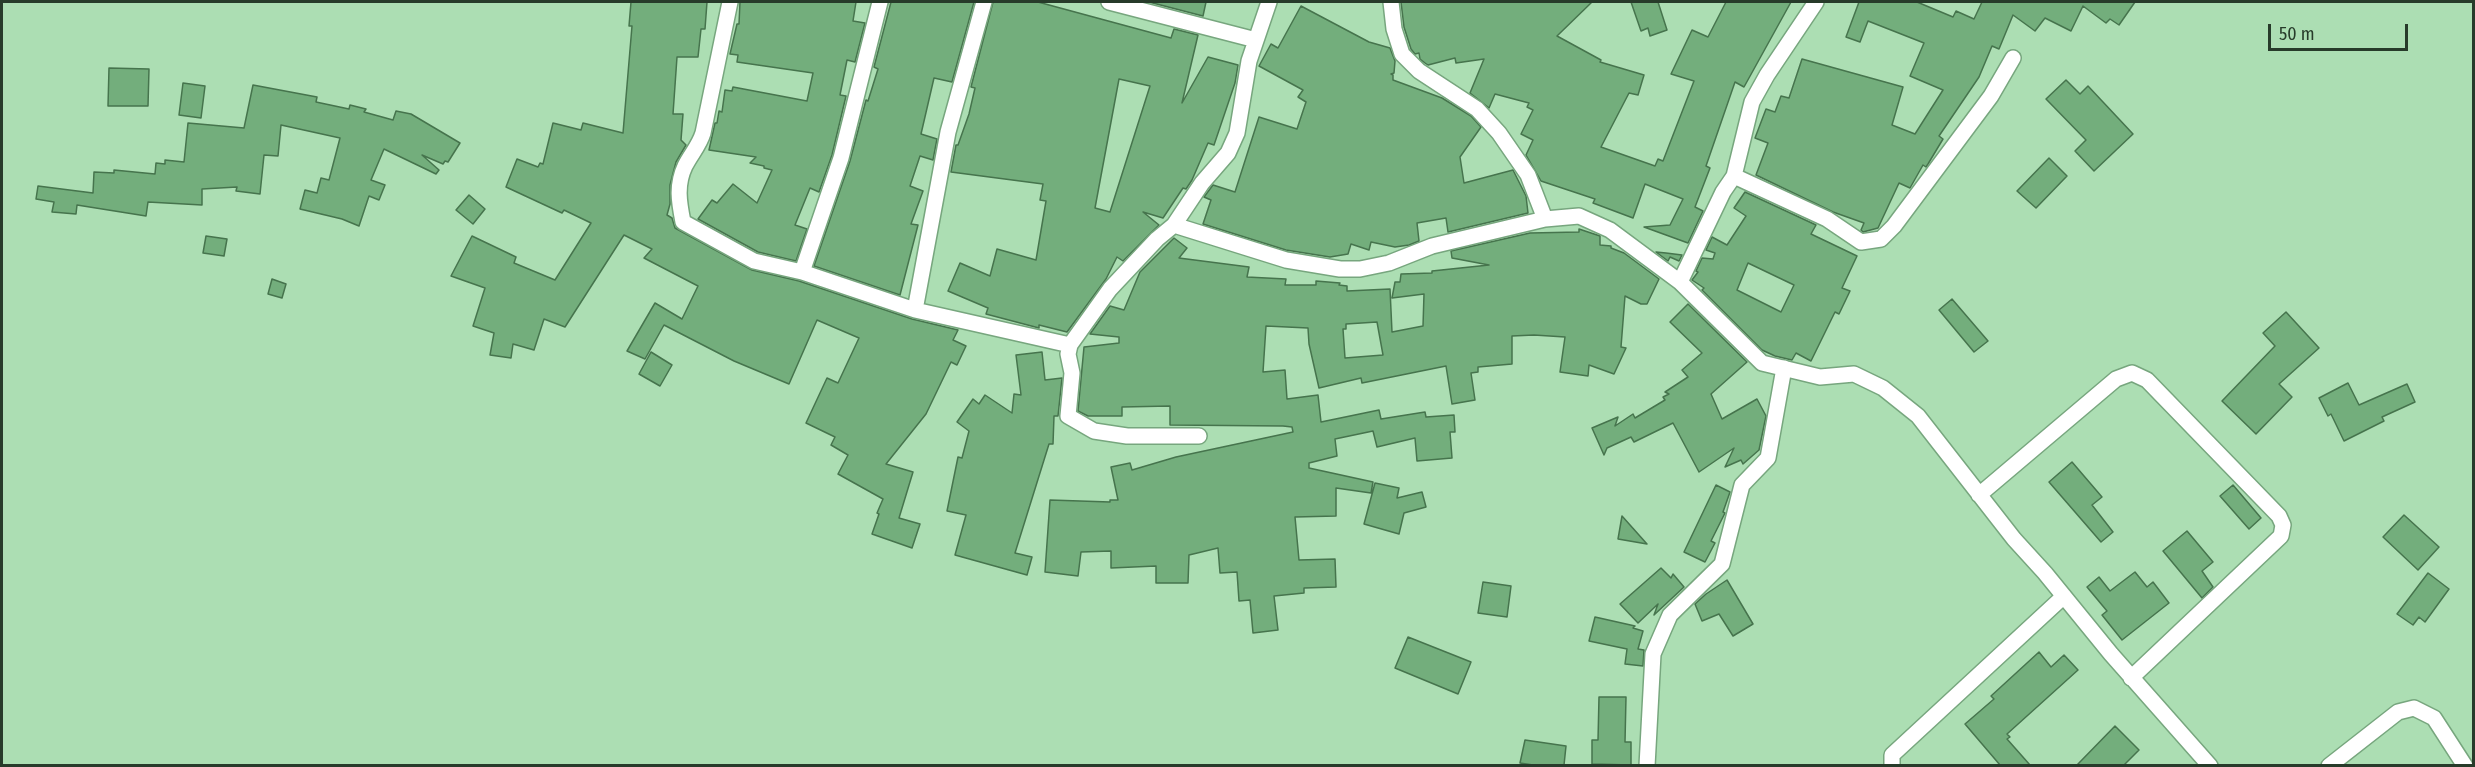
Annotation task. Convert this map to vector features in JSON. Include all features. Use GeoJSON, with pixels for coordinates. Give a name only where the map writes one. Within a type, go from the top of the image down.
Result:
{"type":"FeatureCollection","features":[{"type":"Feature","properties":{"kind":"street"},"geometry":{"type":"LineString","coordinates":[[730,2],[699,147],[686,165],[678,182],[683,222],[754,261],[802,272],[915,310],[1070,345]]}},
{"type":"Feature","properties":{"kind":"street"},"geometry":{"type":"LineString","coordinates":[[802,272],[841,158],[880,2]]}},
{"type":"Feature","properties":{"kind":"street"},"geometry":{"type":"LineString","coordinates":[[915,310],[948,132],[984,2]]}},
{"type":"Feature","properties":{"kind":"street"},"geometry":{"type":"LineString","coordinates":[[1109,2],[1256,40]]}},
{"type":"Feature","properties":{"kind":"street"},"geometry":{"type":"LineString","coordinates":[[1199,436],[1127,436],[1094,431],[1068,416],[1072,373],[1068,354],[1070,345],[1110,289],[1157,239],[1174,225],[1202,183],[1228,153],[1238,133],[1249,61],[1269,2]]}},
{"type":"Feature","properties":{"kind":"street"},"geometry":{"type":"LineString","coordinates":[[1391,2],[1394,29],[1402,54],[1419,71],[1477,109],[1499,133],[1528,175],[1545,219]]}},
{"type":"Feature","properties":{"kind":"street"},"geometry":{"type":"LineString","coordinates":[[1680,282],[1723,192],[1734,176],[1752,102],[1767,75],[1816,2]]}},
{"type":"Feature","properties":{"kind":"street"},"geometry":{"type":"LineString","coordinates":[[1734,176],[1827,219],[1861,242],[1881,239],[1894,226],[1979,112],[2013,58]]}},
{"type":"Feature","properties":{"kind":"street"},"geometry":{"type":"LineString","coordinates":[[1174,225],[1286,260],[1340,269],[1360,269],[1389,263],[1432,246],[1545,219],[1579,216],[1610,230],[1680,282],[1762,363],[1820,377],[1854,374],[1882,388],[1918,416],[1979,495],[2132,678],[2210,765]]}},
{"type":"Feature","properties":{"kind":"street"},"geometry":{"type":"LineString","coordinates":[[1647,765],[1653,654],[1670,615],[1722,564],[1742,485],[1768,458],[1784,368]]}},
{"type":"Feature","properties":{"kind":"street"},"geometry":{"type":"LineString","coordinates":[[1979,495],[2116,379],[2132,373],[2146,381],[2279,516],[2283,525],[2281,536],[2132,678]]}},
{"type":"Feature","properties":{"kind":"street"},"geometry":{"type":"LineString","coordinates":[[1892,765],[1892,755],[2064,596]]}},
{"type":"Feature","properties":{"kind":"street"},"geometry":{"type":"LineString","coordinates":[[2329,765],[2398,712],[2414,708],[2434,718],[2465,765]]}},
{"type":"Feature","properties":{"kind":"building"},"geometry":{"type":"Polygon","coordinates":[[[631,2],[707,2],[705,29],[701,29],[698,57],[677,57],[673,114],[683,114],[681,140],[686,145],[676,162],[670,185],[670,204],[667,215],[672,218],[675,228],[752,270],[799,281],[912,319],[958,330],[953,340],[966,346],[957,365],[951,362],[926,414],[886,464],[913,472],[899,518],[920,524],[912,548],[872,534],[883,499],[838,474],[848,455],[831,445],[835,437],[806,423],[827,378],[838,383],[859,338],[817,320],[789,384],[734,361],[664,325],[645,359],[627,351],[655,303],[682,319],[698,286],[644,258],[652,249],[624,235],[565,327],[544,319],[534,350],[513,344],[511,358],[490,355],[494,333],[473,326],[485,288],[451,276],[472,236],[516,257],[514,263],[555,280],[591,223],[564,210],[562,213],[506,187],[517,159],[538,167],[540,163],[543,164],[553,123],[581,130],[583,123],[623,133],[632,26],[629,26],[631,2]]]}},
{"type":"Feature","properties":{"kind":"building"},"geometry":{"type":"Polygon","coordinates":[[[740,2],[856,2],[853,21],[865,23],[855,62],[847,60],[840,95],[846,96],[832,155],[819,192],[810,188],[795,225],[807,229],[796,261],[758,252],[698,219],[712,200],[717,203],[733,184],[757,203],[772,170],[750,163],[756,157],[709,150],[719,111],[722,112],[725,90],[732,91],[733,87],[807,101],[813,73],[737,62],[738,55],[730,54],[737,24],[739,24],[740,2]]]}},
{"type":"Feature","properties":{"kind":"building"},"geometry":{"type":"Polygon","coordinates":[[[891,2],[974,2],[952,82],[934,78],[921,134],[937,139],[933,160],[920,156],[910,186],[923,191],[911,224],[918,225],[900,295],[814,266],[850,161],[866,100],[868,101],[878,69],[874,67],[891,2]]]}},
{"type":"Feature","properties":{"kind":"building"},"geometry":{"type":"Polygon","coordinates":[[[993,2],[1038,2],[1171,38],[1174,29],[1198,35],[1182,103],[1208,57],[1238,65],[1235,83],[1214,145],[1208,143],[1192,180],[1186,189],[1183,188],[1163,218],[1143,212],[1159,225],[1123,261],[1117,257],[1106,279],[1067,332],[1039,325],[1039,328],[986,314],[988,308],[948,291],[960,263],[990,276],[997,249],[1036,260],[1046,201],[1040,200],[1043,184],[951,172],[956,145],[958,145],[969,114],[975,88],[971,87],[993,2]],[[1119,79],[1095,208],[1110,212],[1150,86],[1119,79]]]}},
{"type":"Feature","properties":{"kind":"building"},"geometry":{"type":"Polygon","coordinates":[[[1149,2],[1206,2],[1203,16],[1149,2]]]}},
{"type":"Feature","properties":{"kind":"building"},"geometry":{"type":"Polygon","coordinates":[[[1401,2],[1592,2],[1557,36],[1601,60],[1600,62],[1644,75],[1638,95],[1629,93],[1601,147],[1655,166],[1658,159],[1663,161],[1694,81],[1671,74],[1692,30],[1708,37],[1726,2],[1791,2],[1744,87],[1735,82],[1706,166],[1710,168],[1695,207],[1703,211],[1688,243],[1644,227],[1670,225],[1683,199],[1645,184],[1633,218],[1593,203],[1595,199],[1541,181],[1526,155],[1533,140],[1521,134],[1533,110],[1527,107],[1529,103],[1495,94],[1489,108],[1470,93],[1484,59],[1456,63],[1455,58],[1428,65],[1425,63],[1420,59],[1419,53],[1415,54],[1411,49],[1404,27],[1401,2]]]}},
{"type":"Feature","properties":{"kind":"building"},"geometry":{"type":"Polygon","coordinates":[[[1631,2],[1658,2],[1667,30],[1650,36],[1648,28],[1641,31],[1631,2]]]}},
{"type":"Feature","properties":{"kind":"building"},"geometry":{"type":"Polygon","coordinates":[[[1859,2],[1917,2],[1953,17],[1956,11],[1974,19],[1982,2],[2135,2],[2119,25],[2110,19],[2106,23],[2083,6],[2071,31],[2045,18],[2035,31],[2013,15],[1999,49],[1992,46],[1979,77],[1939,136],[1943,139],[1926,167],[1923,165],[1910,188],[1899,183],[1878,228],[1863,232],[1861,230],[1864,223],[1833,212],[1756,175],[1768,143],[1755,138],[1766,109],[1775,112],[1781,96],[1789,98],[1802,59],[1903,87],[1892,125],[1915,134],[1943,90],[1910,76],[1924,43],[1868,21],[1860,42],[1846,37],[1859,2]]]}},
{"type":"Feature","properties":{"kind":"building"},"geometry":{"type":"Polygon","coordinates":[[[1301,6],[1369,42],[1390,48],[1395,61],[1394,73],[1391,74],[1393,80],[1442,98],[1471,116],[1481,127],[1460,157],[1464,183],[1513,170],[1526,196],[1528,213],[1448,232],[1446,218],[1417,223],[1419,241],[1409,245],[1395,247],[1371,242],[1369,250],[1351,244],[1348,254],[1330,257],[1286,250],[1203,224],[1211,200],[1204,197],[1213,185],[1235,192],[1259,117],[1297,129],[1306,102],[1298,97],[1303,90],[1259,66],[1271,44],[1278,48],[1301,6]]]}},
{"type":"Feature","properties":{"kind":"building"},"geometry":{"type":"Polygon","coordinates":[[[109,68],[149,69],[148,106],[108,106],[109,68]]]}},
{"type":"Feature","properties":{"kind":"building"},"geometry":{"type":"Polygon","coordinates":[[[2066,80],[2080,94],[2088,86],[2133,134],[2094,171],[2075,151],[2086,140],[2046,99],[2066,80]]]}},
{"type":"Feature","properties":{"kind":"building"},"geometry":{"type":"Polygon","coordinates":[[[183,83],[205,86],[201,118],[179,115],[183,83]]]}},
{"type":"Feature","properties":{"kind":"building"},"geometry":{"type":"Polygon","coordinates":[[[253,85],[317,97],[316,102],[349,109],[350,105],[366,109],[364,112],[393,120],[396,111],[411,114],[460,143],[448,162],[445,161],[443,164],[422,155],[439,170],[436,174],[384,149],[371,180],[385,185],[379,200],[369,196],[359,226],[342,219],[300,209],[305,190],[317,193],[321,178],[329,180],[340,138],[281,125],[278,156],[264,155],[260,194],[236,191],[237,187],[202,189],[202,205],[148,202],[146,216],[77,205],[76,214],[52,212],[54,202],[36,199],[38,186],[93,193],[94,172],[114,173],[114,170],[155,174],[156,163],[165,164],[165,160],[184,162],[188,123],[244,128],[253,85]]]}},
{"type":"Feature","properties":{"kind":"building"},"geometry":{"type":"Polygon","coordinates":[[[2049,158],[2067,176],[2036,208],[2017,191],[2049,158]]]}},
{"type":"Feature","properties":{"kind":"building"},"geometry":{"type":"Polygon","coordinates":[[[1745,192],[1816,225],[1811,234],[1857,256],[1842,288],[1850,291],[1839,314],[1835,312],[1811,361],[1796,353],[1792,360],[1762,350],[1702,290],[1704,288],[1692,280],[1698,272],[1696,271],[1702,258],[1713,259],[1715,253],[1706,250],[1712,237],[1727,245],[1746,216],[1734,208],[1745,192]],[[1748,263],[1737,290],[1781,312],[1794,285],[1748,263]]]}},
{"type":"Feature","properties":{"kind":"building"},"geometry":{"type":"Polygon","coordinates":[[[469,195],[485,209],[473,224],[456,210],[469,195]]]}},
{"type":"Feature","properties":{"kind":"building"},"geometry":{"type":"Polygon","coordinates":[[[1579,229],[1600,236],[1600,245],[1611,246],[1624,253],[1659,279],[1647,304],[1641,304],[1625,296],[1621,347],[1626,348],[1614,374],[1589,365],[1588,376],[1560,372],[1565,337],[1512,336],[1512,364],[1478,367],[1478,372],[1471,373],[1475,400],[1452,404],[1446,366],[1362,383],[1361,378],[1319,388],[1309,344],[1308,328],[1266,326],[1263,372],[1285,370],[1287,399],[1318,395],[1321,422],[1379,410],[1381,419],[1425,412],[1426,417],[1454,415],[1455,432],[1450,432],[1452,458],[1417,461],[1415,438],[1377,447],[1373,431],[1335,439],[1337,456],[1309,463],[1309,468],[1373,482],[1371,493],[1336,488],[1336,516],[1295,517],[1299,560],[1335,559],[1336,587],[1304,588],[1304,593],[1274,596],[1278,630],[1253,633],[1250,600],[1239,601],[1237,572],[1220,573],[1218,548],[1189,555],[1188,583],[1156,583],[1156,566],[1111,568],[1111,551],[1081,552],[1078,576],[1045,572],[1050,500],[1110,502],[1110,500],[1118,500],[1111,467],[1130,463],[1132,470],[1176,457],[1293,432],[1292,427],[1283,426],[1170,425],[1170,406],[1122,407],[1122,416],[1088,416],[1078,411],[1084,347],[1119,343],[1119,337],[1090,334],[1110,306],[1124,310],[1140,272],[1174,238],[1187,248],[1179,258],[1249,267],[1247,277],[1286,279],[1285,285],[1316,285],[1316,281],[1340,283],[1339,285],[1347,286],[1347,291],[1390,289],[1392,332],[1423,326],[1424,294],[1392,298],[1395,282],[1400,282],[1401,274],[1432,273],[1432,271],[1489,265],[1452,258],[1451,251],[1530,233],[1579,232],[1579,229]],[[1377,322],[1346,324],[1346,329],[1343,329],[1345,358],[1383,355],[1377,322]]]}},
{"type":"Feature","properties":{"kind":"building"},"geometry":{"type":"Polygon","coordinates":[[[206,236],[227,239],[224,256],[203,253],[206,236]]]}},
{"type":"Feature","properties":{"kind":"building"},"geometry":{"type":"Polygon","coordinates":[[[1656,252],[1682,255],[1679,261],[1670,257],[1668,261],[1656,252]]]}},
{"type":"Feature","properties":{"kind":"building"},"geometry":{"type":"Polygon","coordinates":[[[272,279],[286,284],[282,298],[268,294],[272,279]]]}},
{"type":"Feature","properties":{"kind":"building"},"geometry":{"type":"Polygon","coordinates":[[[1952,299],[1988,341],[1974,352],[1939,310],[1952,299]]]}},
{"type":"Feature","properties":{"kind":"building"},"geometry":{"type":"Polygon","coordinates":[[[1688,304],[1747,362],[1711,394],[1722,419],[1757,399],[1766,416],[1759,450],[1743,464],[1741,460],[1725,467],[1734,448],[1699,472],[1673,423],[1634,442],[1631,437],[1607,448],[1604,455],[1592,428],[1618,417],[1615,426],[1633,414],[1635,418],[1665,400],[1663,397],[1669,394],[1665,392],[1688,377],[1682,370],[1702,353],[1670,322],[1688,304]]]}},
{"type":"Feature","properties":{"kind":"building"},"geometry":{"type":"Polygon","coordinates":[[[2286,312],[2319,348],[2279,384],[2292,397],[2256,434],[2222,401],[2275,346],[2263,333],[2286,312]]]}},
{"type":"Feature","properties":{"kind":"building"},"geometry":{"type":"Polygon","coordinates":[[[651,352],[672,365],[660,386],[639,374],[651,352]]]}},
{"type":"Feature","properties":{"kind":"building"},"geometry":{"type":"Polygon","coordinates":[[[1042,352],[1045,380],[1062,378],[1058,416],[1054,416],[1053,444],[1049,444],[1015,553],[1032,557],[1027,575],[955,555],[966,515],[947,511],[958,457],[962,458],[969,431],[957,422],[973,399],[979,404],[985,395],[1012,413],[1014,394],[1021,395],[1016,355],[1042,352]]]}},
{"type":"Feature","properties":{"kind":"building"},"geometry":{"type":"Polygon","coordinates":[[[2348,383],[2359,405],[2407,384],[2415,402],[2382,417],[2384,421],[2344,441],[2331,414],[2328,416],[2319,398],[2348,383]]]}},
{"type":"Feature","properties":{"kind":"building"},"geometry":{"type":"Polygon","coordinates":[[[2072,462],[2102,497],[2092,505],[2113,532],[2101,542],[2049,482],[2072,462]]]}},
{"type":"Feature","properties":{"kind":"building"},"geometry":{"type":"Polygon","coordinates":[[[1375,483],[1399,488],[1397,498],[1422,492],[1426,507],[1404,513],[1399,534],[1364,524],[1375,483]]]}},
{"type":"Feature","properties":{"kind":"building"},"geometry":{"type":"Polygon","coordinates":[[[1716,485],[1730,492],[1723,512],[1725,513],[1711,541],[1715,543],[1705,562],[1684,552],[1716,485]]]}},
{"type":"Feature","properties":{"kind":"building"},"geometry":{"type":"Polygon","coordinates":[[[2233,485],[2261,518],[2249,529],[2220,496],[2233,485]]]}},
{"type":"Feature","properties":{"kind":"building"},"geometry":{"type":"Polygon","coordinates":[[[2404,515],[2439,547],[2418,570],[2383,537],[2404,515]]]}},
{"type":"Feature","properties":{"kind":"building"},"geometry":{"type":"Polygon","coordinates":[[[1622,516],[1647,544],[1618,539],[1622,516]]]}},
{"type":"Feature","properties":{"kind":"building"},"geometry":{"type":"Polygon","coordinates":[[[2187,531],[2213,562],[2202,571],[2213,587],[2202,598],[2163,551],[2187,531]]]}},
{"type":"Feature","properties":{"kind":"building"},"geometry":{"type":"Polygon","coordinates":[[[1661,568],[1671,578],[1673,574],[1684,587],[1654,615],[1658,604],[1638,623],[1620,604],[1661,568]]]}},
{"type":"Feature","properties":{"kind":"building"},"geometry":{"type":"Polygon","coordinates":[[[2135,572],[2147,587],[2153,582],[2169,603],[2122,640],[2102,615],[2107,611],[2087,587],[2099,577],[2110,591],[2135,572]]]}},
{"type":"Feature","properties":{"kind":"building"},"geometry":{"type":"Polygon","coordinates":[[[2428,573],[2449,589],[2425,622],[2419,617],[2413,625],[2397,614],[2428,573]]]}},
{"type":"Feature","properties":{"kind":"building"},"geometry":{"type":"Polygon","coordinates":[[[1727,580],[1753,624],[1733,636],[1719,614],[1702,621],[1695,604],[1727,580]]]}},
{"type":"Feature","properties":{"kind":"building"},"geometry":{"type":"Polygon","coordinates":[[[1483,582],[1511,586],[1507,617],[1478,613],[1483,582]]]}},
{"type":"Feature","properties":{"kind":"building"},"geometry":{"type":"Polygon","coordinates":[[[1595,617],[1635,626],[1633,628],[1643,631],[1638,649],[1644,650],[1643,666],[1625,664],[1627,649],[1589,641],[1595,617]]]}},
{"type":"Feature","properties":{"kind":"building"},"geometry":{"type":"Polygon","coordinates":[[[1408,637],[1471,662],[1458,694],[1395,668],[1408,637]]]}},
{"type":"Feature","properties":{"kind":"building"},"geometry":{"type":"Polygon","coordinates":[[[2039,652],[2051,667],[2064,655],[2078,670],[2007,734],[2010,737],[2007,739],[2030,765],[2000,765],[1965,724],[1994,699],[1991,696],[2039,652]]]}},
{"type":"Feature","properties":{"kind":"building"},"geometry":{"type":"Polygon","coordinates":[[[1599,697],[1626,697],[1625,742],[1631,742],[1631,765],[1592,764],[1592,740],[1598,740],[1599,697]]]}},
{"type":"Feature","properties":{"kind":"building"},"geometry":{"type":"Polygon","coordinates":[[[2115,726],[2139,750],[2124,765],[2077,765],[2115,726]]]}},
{"type":"Feature","properties":{"kind":"building"},"geometry":{"type":"Polygon","coordinates":[[[1525,740],[1566,746],[1564,765],[1520,763],[1525,740]]]}}]}
